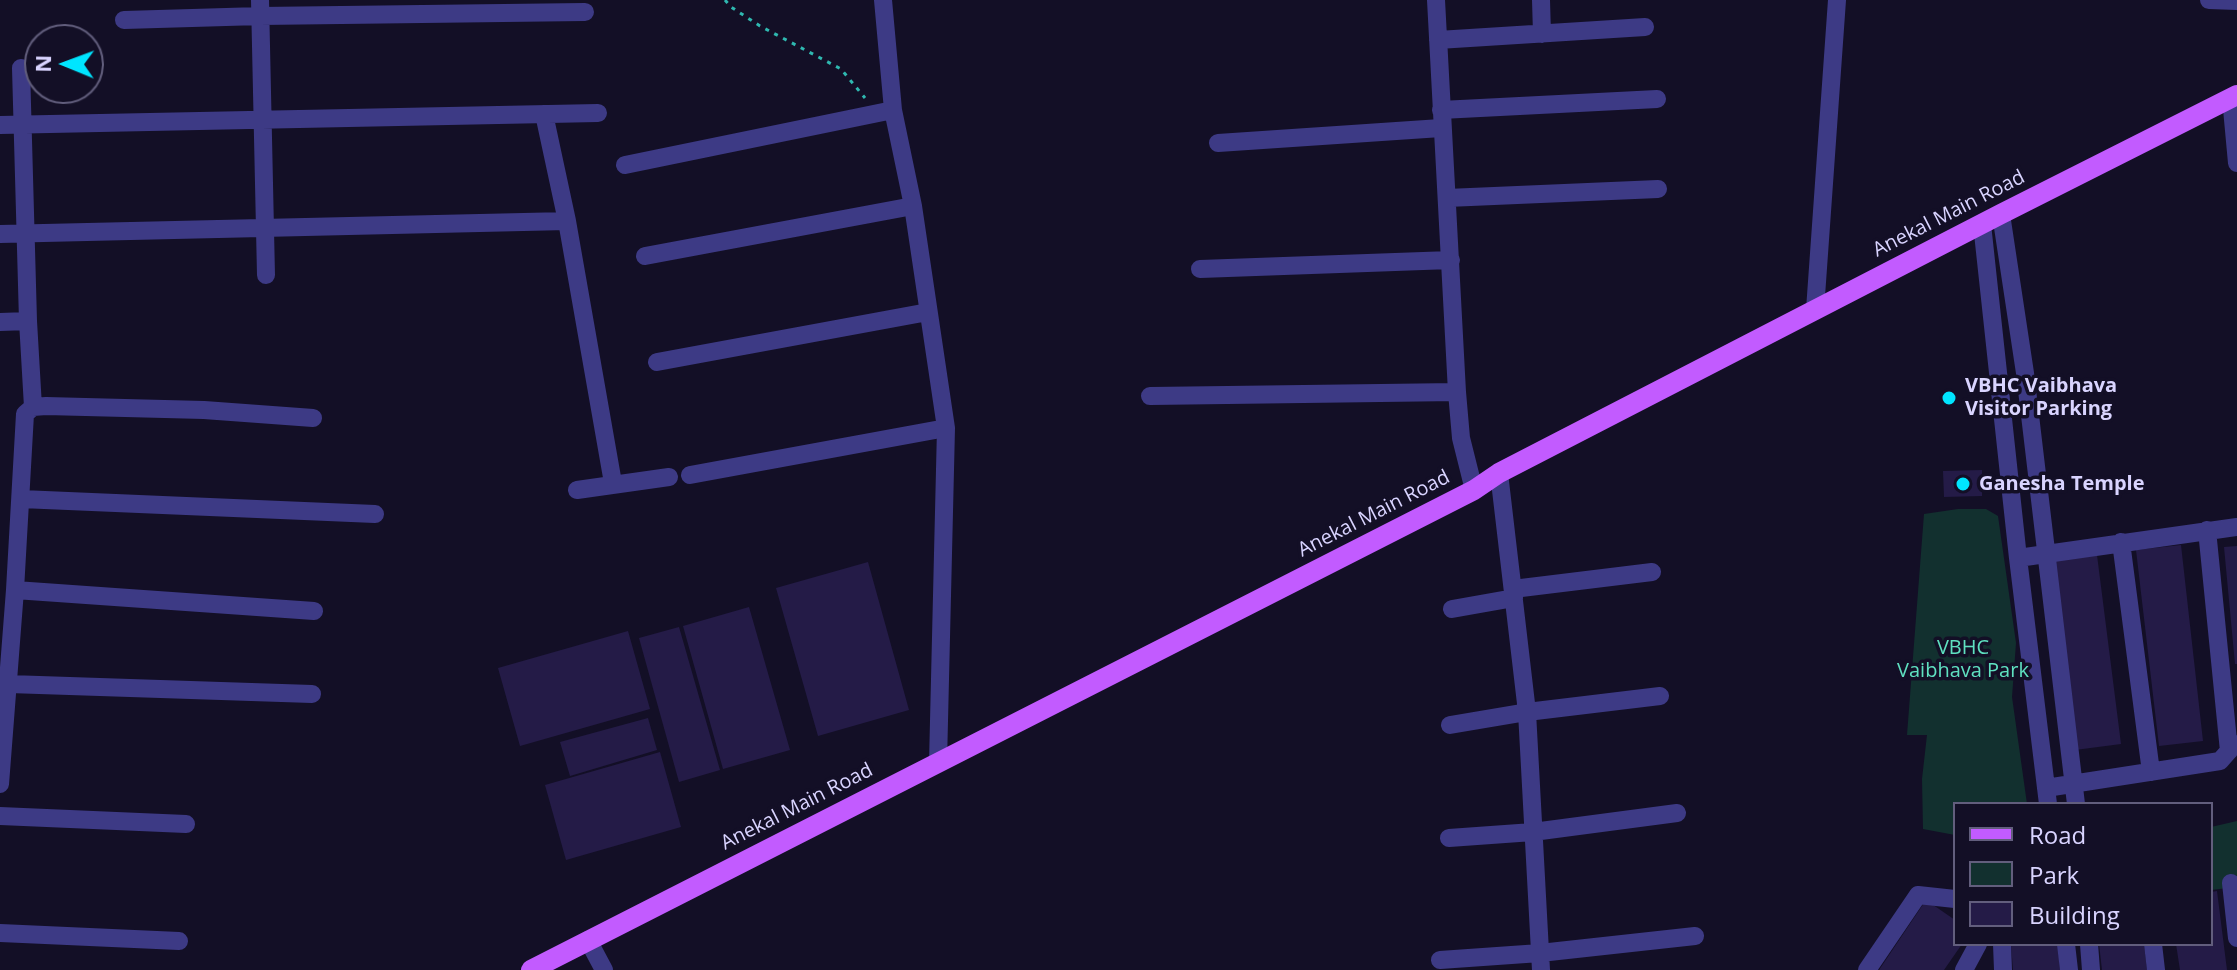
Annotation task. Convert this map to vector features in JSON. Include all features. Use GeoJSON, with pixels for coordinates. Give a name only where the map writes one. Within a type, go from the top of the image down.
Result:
{"type":"FeatureCollection","features":[{"type":"Feature","properties":{"kind":"main road","name":"Anekal Main Road"},"geometry":{"type":"LineString","coordinates":[[531,970],[1474,490],[1499,473],[2234,97]]}},
{"type":"Feature","properties":{"kind":"street"},"geometry":{"type":"LineString","coordinates":[[883,0],[886,111],[913,206],[946,428],[938,763]]}},
{"type":"Feature","properties":{"kind":"street"},"geometry":{"type":"LineString","coordinates":[[1436,0],[1457,392],[1461,438],[1474,490]]}},
{"type":"Feature","properties":{"kind":"street"},"geometry":{"type":"LineString","coordinates":[[1541,0],[1542,34]]}},
{"type":"Feature","properties":{"kind":"street"},"geometry":{"type":"LineString","coordinates":[[1815,310],[1837,0]]}},
{"type":"Feature","properties":{"kind":"street"},"geometry":{"type":"LineString","coordinates":[[2209,0],[2237,1]]}},
{"type":"Feature","properties":{"kind":"street"},"geometry":{"type":"LineString","coordinates":[[260,8],[266,275]]}},
{"type":"Feature","properties":{"kind":"street"},"geometry":{"type":"LineString","coordinates":[[124,20],[260,8],[585,12]]}},
{"type":"Feature","properties":{"kind":"street"},"geometry":{"type":"LineString","coordinates":[[1438,40],[1645,27]]}},
{"type":"Feature","properties":{"kind":"street"},"geometry":{"type":"LineString","coordinates":[[21,68],[33,407]]}},
{"type":"Feature","properties":{"kind":"street"},"geometry":{"type":"LineString","coordinates":[[2234,97],[2237,159]]}},
{"type":"Feature","properties":{"kind":"street"},"geometry":{"type":"LineString","coordinates":[[1218,143],[1657,99]]}},
{"type":"Feature","properties":{"kind":"street"},"geometry":{"type":"LineString","coordinates":[[625,165],[886,111]]}},
{"type":"Feature","properties":{"kind":"street"},"geometry":{"type":"LineString","coordinates":[[0,125],[598,113]]}},
{"type":"Feature","properties":{"kind":"street"},"geometry":{"type":"LineString","coordinates":[[544,114],[567,221],[613,483]]}},
{"type":"Feature","properties":{"kind":"street"},"geometry":{"type":"LineString","coordinates":[[1447,198],[1658,189]]}},
{"type":"Feature","properties":{"kind":"street"},"geometry":{"type":"LineString","coordinates":[[645,256],[913,206]]}},
{"type":"Feature","properties":{"kind":"street"},"geometry":{"type":"LineString","coordinates":[[1992,219],[2025,373],[2076,802]]}},
{"type":"Feature","properties":{"kind":"street"},"geometry":{"type":"LineString","coordinates":[[1992,219],[2018,558],[2047,796],[2074,785],[2220,761],[2233,746],[2207,530]]}},
{"type":"Feature","properties":{"kind":"street"},"geometry":{"type":"LineString","coordinates":[[0,234],[567,221]]}},
{"type":"Feature","properties":{"kind":"street"},"geometry":{"type":"LineString","coordinates":[[1200,269],[1451,260]]}},
{"type":"Feature","properties":{"kind":"street"},"geometry":{"type":"LineString","coordinates":[[657,362],[928,312]]}},
{"type":"Feature","properties":{"kind":"street"},"geometry":{"type":"LineString","coordinates":[[0,322],[28,321]]}},
{"type":"Feature","properties":{"kind":"street"},"geometry":{"type":"LineString","coordinates":[[1150,396],[1457,392]]}},
{"type":"Feature","properties":{"kind":"street"},"geometry":{"type":"LineString","coordinates":[[0,784],[25,414],[33,407],[204,410],[313,418]]}},
{"type":"Feature","properties":{"kind":"street"},"geometry":{"type":"LineString","coordinates":[[690,475],[946,428]]}},
{"type":"Feature","properties":{"kind":"street"},"geometry":{"type":"LineString","coordinates":[[1499,473],[1527,712],[1540,962]]}},
{"type":"Feature","properties":{"kind":"street"},"geometry":{"type":"LineString","coordinates":[[577,490],[669,477]]}},
{"type":"Feature","properties":{"kind":"street"},"geometry":{"type":"LineString","coordinates":[[21,499],[375,514]]}},
{"type":"Feature","properties":{"kind":"street"},"geometry":{"type":"LineString","coordinates":[[2018,558],[2237,527]]}},
{"type":"Feature","properties":{"kind":"street"},"geometry":{"type":"LineString","coordinates":[[2121,542],[2151,772]]}},
{"type":"Feature","properties":{"kind":"street"},"geometry":{"type":"LineString","coordinates":[[1452,609],[1514,593],[1652,572]]}},
{"type":"Feature","properties":{"kind":"street"},"geometry":{"type":"LineString","coordinates":[[15,590],[314,611]]}},
{"type":"Feature","properties":{"kind":"street"},"geometry":{"type":"LineString","coordinates":[[9,684],[312,694]]}},
{"type":"Feature","properties":{"kind":"street"},"geometry":{"type":"LineString","coordinates":[[1450,725],[1660,696]]}},
{"type":"Feature","properties":{"kind":"street"},"geometry":{"type":"LineString","coordinates":[[1449,838],[1533,832],[1677,813]]}},
{"type":"Feature","properties":{"kind":"street"},"geometry":{"type":"LineString","coordinates":[[0,816],[186,824]]}},
{"type":"Feature","properties":{"kind":"street"},"geometry":{"type":"LineString","coordinates":[[2213,887],[2234,883],[2237,938]]}},
{"type":"Feature","properties":{"kind":"street"},"geometry":{"type":"LineString","coordinates":[[1867,970],[1918,895],[1953,899]]}},
{"type":"Feature","properties":{"kind":"street"},"geometry":{"type":"LineString","coordinates":[[0,933],[179,941]]}},
{"type":"Feature","properties":{"kind":"street"},"geometry":{"type":"LineString","coordinates":[[1440,960],[1540,962],[1695,936]]}},
{"type":"Feature","properties":{"kind":"street"},"geometry":{"type":"LineString","coordinates":[[588,940],[604,970]]}},
{"type":"Feature","properties":{"kind":"street"},"geometry":{"type":"LineString","coordinates":[[1964,970],[1977,946]]}},
{"type":"Feature","properties":{"kind":"street"},"geometry":{"type":"LineString","coordinates":[[2002,946],[2003,970]]}},
{"type":"Feature","properties":{"kind":"street"},"geometry":{"type":"LineString","coordinates":[[2066,946],[2069,970]]}},
{"type":"Feature","properties":{"kind":"street"},"geometry":{"type":"LineString","coordinates":[[2089,946],[2091,970]]}},
{"type":"Feature","properties":{"kind":"street"},"geometry":{"type":"LineString","coordinates":[[2153,946],[2156,970]]}},
{"type":"Feature","properties":{"kind":"path"},"geometry":{"type":"LineString","coordinates":[[725,0],[760,26],[841,69],[886,111]]}},
{"type":"Feature","properties":{"kind":"green space","name":"VBHC Vaibhava Park"},"geometry":{"type":"Polygon","coordinates":[[[1986,509],[1998,516],[2016,643],[2012,697],[2027,802],[1953,802],[1953,835],[1923,829],[1922,779],[1927,735],[1907,735],[1924,514],[1986,509]]]}},
{"type":"Feature","properties":{"kind":"green space"},"geometry":{"type":"Polygon","coordinates":[[[2237,821],[2237,887],[2213,890],[2213,827],[2237,821]]]}},
{"type":"Feature","properties":{"kind":"building","name":"Ganesha Temple"},"geometry":{"type":"Polygon","coordinates":[[[1982,470],[1982,496],[1944,497],[1943,471],[1982,470]]]}},
{"type":"Feature","properties":{"kind":"building"},"geometry":{"type":"Polygon","coordinates":[[[2181,545],[2203,741],[2159,746],[2136,550],[2181,545]]]}},
{"type":"Feature","properties":{"kind":"building"},"geometry":{"type":"Polygon","coordinates":[[[2237,546],[2237,664],[2235,664],[2224,547],[2237,546]]]}},
{"type":"Feature","properties":{"kind":"building"},"geometry":{"type":"Polygon","coordinates":[[[2097,555],[2121,744],[2075,750],[2051,561],[2097,555]]]}},
{"type":"Feature","properties":{"kind":"building"},"geometry":{"type":"Polygon","coordinates":[[[868,562],[909,710],[818,736],[776,588],[868,562]]]}},
{"type":"Feature","properties":{"kind":"building"},"geometry":{"type":"Polygon","coordinates":[[[749,607],[790,750],[723,769],[683,626],[749,607]]]}},
{"type":"Feature","properties":{"kind":"building"},"geometry":{"type":"Polygon","coordinates":[[[679,627],[720,770],[679,782],[639,638],[679,627]]]}},
{"type":"Feature","properties":{"kind":"building"},"geometry":{"type":"Polygon","coordinates":[[[628,631],[650,709],[520,746],[498,668],[628,631]]]}},
{"type":"Feature","properties":{"kind":"building"},"geometry":{"type":"Polygon","coordinates":[[[648,718],[657,750],[570,776],[560,742],[648,718]]]}},
{"type":"Feature","properties":{"kind":"building"},"geometry":{"type":"Polygon","coordinates":[[[660,752],[681,827],[566,860],[545,785],[660,752]]]}},
{"type":"Feature","properties":{"kind":"building"},"geometry":{"type":"Polygon","coordinates":[[[2217,891],[2227,970],[2180,970],[2176,946],[2213,946],[2213,892],[2217,891]]]}},
{"type":"Feature","properties":{"kind":"building"},"geometry":{"type":"Polygon","coordinates":[[[1926,900],[1953,919],[1953,946],[1961,946],[1944,970],[1879,970],[1926,900]]]}},
{"type":"Feature","properties":{"kind":"building"},"geometry":{"type":"Polygon","coordinates":[[[2011,946],[2058,946],[2060,970],[2013,970],[2011,946]]]}},
{"type":"Feature","properties":{"kind":"building"},"geometry":{"type":"Polygon","coordinates":[[[2099,946],[2144,946],[2147,970],[2102,970],[2099,946]]]}},
{"type":"Feature","properties":{"kind":"place","name":"VBHC Vaibhava Visitor Parking"},"geometry":{"type":"Point","coordinates":[1949,398]}},
{"type":"Feature","properties":{"kind":"place","name":"Ganesha Temple"},"geometry":{"type":"Point","coordinates":[1963,484]}}]}
